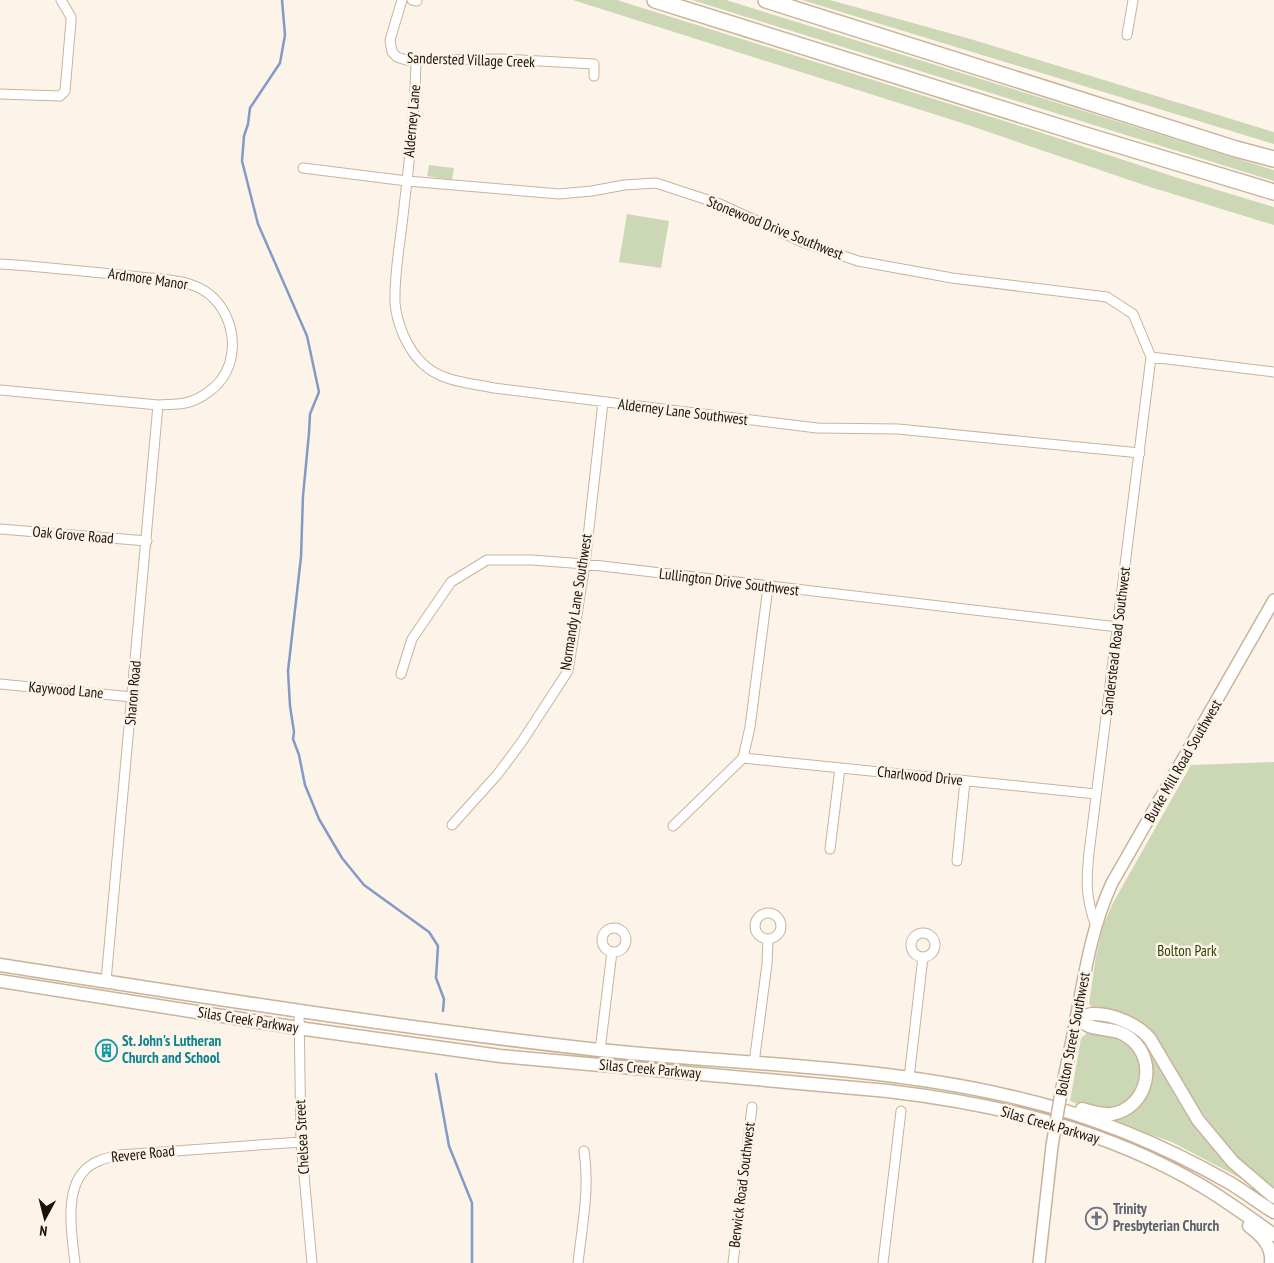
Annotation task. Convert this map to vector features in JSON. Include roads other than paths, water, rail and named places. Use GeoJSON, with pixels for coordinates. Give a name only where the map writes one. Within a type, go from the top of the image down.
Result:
{"type":"FeatureCollection","features":[{"type":"Feature","properties":{"kind":"highway"},"geometry":{"type":"LineString","coordinates":[[655,0],[1085,135],[1274,192]]}},
{"type":"Feature","properties":{"kind":"highway"},"geometry":{"type":"LineString","coordinates":[[766,0],[1217,143],[1274,159]]}},
{"type":"Feature","properties":{"kind":"main road","name":"Silas Creek Parkway"},"geometry":{"type":"LineString","coordinates":[[0,965],[412,1027],[600,1050],[909,1078],[1004,1095],[1074,1114],[1141,1139],[1230,1184],[1274,1212]]}},
{"type":"Feature","properties":{"kind":"main road","name":"Silas Creek Parkway"},"geometry":{"type":"LineString","coordinates":[[0,981],[298,1028],[500,1056],[888,1091],[948,1099],[1009,1111],[1082,1132],[1150,1160],[1201,1186],[1274,1235]]}},
{"type":"Feature","properties":{"kind":"main road"},"geometry":{"type":"LineString","coordinates":[[1076,1019],[1092,1014],[1121,1020],[1141,1029],[1150,1039],[1198,1120],[1233,1162],[1274,1197]]}},
{"type":"Feature","properties":{"kind":"main road"},"geometry":{"type":"LineString","coordinates":[[1004,1095],[1039,1096],[1091,1112],[1106,1114],[1120,1112],[1131,1105],[1141,1094],[1146,1080],[1147,1066],[1143,1052],[1133,1040],[1120,1031],[1090,1026],[1076,1019]]}},
{"type":"Feature","properties":{"kind":"main road"},"geometry":{"type":"LineString","coordinates":[[1201,1186],[1214,1202],[1260,1235],[1270,1249],[1270,1263]]}},
{"type":"Feature","properties":{"kind":"street"},"geometry":{"type":"LineString","coordinates":[[0,94],[60,96],[65,91],[71,17],[60,0]]}},
{"type":"Feature","properties":{"kind":"street","name":"Sandersted Village Creek"},"geometry":{"type":"LineString","coordinates":[[402,0],[390,40],[390,46],[397,57],[406,60],[496,59],[594,64],[594,76]]}},
{"type":"Feature","properties":{"kind":"street"},"geometry":{"type":"LineString","coordinates":[[1126,35],[1133,0]]}},
{"type":"Feature","properties":{"kind":"street","name":"Alderney Lane"},"geometry":{"type":"LineString","coordinates":[[407,180],[414,125],[416,60]]}},
{"type":"Feature","properties":{"kind":"street","name":"Stonewood Drive Southwest"},"geometry":{"type":"LineString","coordinates":[[303,168],[559,194],[592,191],[624,185],[656,184],[720,204],[800,241],[858,261],[952,278],[1107,297],[1133,314],[1151,357]]}},
{"type":"Feature","properties":{"kind":"street","name":"Alderney Lane Southwest"},"geometry":{"type":"LineString","coordinates":[[407,180],[399,248],[396,303],[400,327],[415,355],[432,371],[459,381],[603,402],[816,428],[898,429],[1140,453]]}},
{"type":"Feature","properties":{"kind":"street","name":"Ardmore Manor"},"geometry":{"type":"LineString","coordinates":[[0,264],[106,273],[192,284],[206,292],[223,310],[229,321],[233,344],[230,365],[225,375],[217,384],[201,396],[183,404],[158,405],[0,390]]}},
{"type":"Feature","properties":{"kind":"street"},"geometry":{"type":"LineString","coordinates":[[1151,357],[1274,372]]}},
{"type":"Feature","properties":{"kind":"street","name":"Sanderstead Road Southwest"},"geometry":{"type":"LineString","coordinates":[[1095,924],[1088,904],[1089,848],[1151,357]]}},
{"type":"Feature","properties":{"kind":"street","name":"Normandy Lane Southwest"},"geometry":{"type":"LineString","coordinates":[[452,825],[497,775],[521,743],[568,671],[584,564],[603,402]]}},
{"type":"Feature","properties":{"kind":"street","name":"Sharon Road"},"geometry":{"type":"LineString","coordinates":[[106,981],[158,405]]}},
{"type":"Feature","properties":{"kind":"street","name":"Oak Grove Road"},"geometry":{"type":"LineString","coordinates":[[0,529],[147,541]]}},
{"type":"Feature","properties":{"kind":"street","name":"Lullington Drive Southwest"},"geometry":{"type":"LineString","coordinates":[[401,674],[412,639],[451,582],[487,560],[532,560],[584,564],[1118,628]]}},
{"type":"Feature","properties":{"kind":"street"},"geometry":{"type":"LineString","coordinates":[[673,826],[743,758],[750,727],[768,587]]}},
{"type":"Feature","properties":{"kind":"street","name":"Burke Mill Road Southwest"},"geometry":{"type":"LineString","coordinates":[[1095,924],[1112,883],[1271,614],[1274,600]]}},
{"type":"Feature","properties":{"kind":"street","name":"Kaywood Lane"},"geometry":{"type":"LineString","coordinates":[[0,684],[132,696]]}},
{"type":"Feature","properties":{"kind":"street","name":"Charlwood Drive"},"geometry":{"type":"LineString","coordinates":[[743,758],[1096,794]]}},
{"type":"Feature","properties":{"kind":"street"},"geometry":{"type":"LineString","coordinates":[[830,849],[840,768]]}},
{"type":"Feature","properties":{"kind":"street"},"geometry":{"type":"LineString","coordinates":[[956,861],[965,781]]}},
{"type":"Feature","properties":{"kind":"street","name":"Bolton Street Southwest"},"geometry":{"type":"LineString","coordinates":[[1039,1263],[1052,1146],[1084,972],[1095,924]]}},
{"type":"Feature","properties":{"kind":"street"},"geometry":{"type":"LineString","coordinates":[[754,1064],[767,964],[768,939]]}},
{"type":"Feature","properties":{"kind":"street"},"geometry":{"type":"LineString","coordinates":[[600,1050],[612,952]]}},
{"type":"Feature","properties":{"kind":"street"},"geometry":{"type":"LineString","coordinates":[[909,1078],[922,957]]}},
{"type":"Feature","properties":{"kind":"street","name":"Chelsea Street"},"geometry":{"type":"LineString","coordinates":[[299,1011],[301,1142],[312,1263]]}},
{"type":"Feature","properties":{"kind":"street","name":"Berwick Road Southwest"},"geometry":{"type":"LineString","coordinates":[[733,1263],[752,1108]]}},
{"type":"Feature","properties":{"kind":"street"},"geometry":{"type":"LineString","coordinates":[[883,1263],[901,1111]]}},
{"type":"Feature","properties":{"kind":"street","name":"Revere Road"},"geometry":{"type":"LineString","coordinates":[[75,1263],[71,1217],[76,1186],[83,1172],[100,1160],[119,1155],[301,1142]]}},
{"type":"Feature","properties":{"kind":"street"},"geometry":{"type":"LineString","coordinates":[[578,1263],[586,1184],[584,1151]]}},
{"type":"Feature","properties":{"kind":"waterway"},"geometry":{"type":"LineString","coordinates":[[282,0],[285,35],[280,63],[250,108],[244,136],[242,161],[258,224],[307,336],[319,392],[310,414],[303,496],[301,557],[288,671],[294,732],[293,739],[299,755],[305,785],[319,819],[342,858],[364,885],[429,932],[438,946],[436,978],[444,999],[443,1011]]}},
{"type":"Feature","properties":{"kind":"waterway"},"geometry":{"type":"LineString","coordinates":[[436,1074],[449,1146],[472,1203],[472,1263]]}},
{"type":"Feature","properties":{"kind":"place","name":"St. John's Lutheran Church and School"},"geometry":{"type":"Point","coordinates":[106,1050]}},
{"type":"Feature","properties":{"kind":"place","name":"Trinity Presbyterian Church"},"geometry":{"type":"Point","coordinates":[1097,1218]}},
{"type":"Feature","properties":{"kind":"park label","name":"Bolton Park"},"geometry":{"type":"Point","coordinates":[1187,951]}}]}
